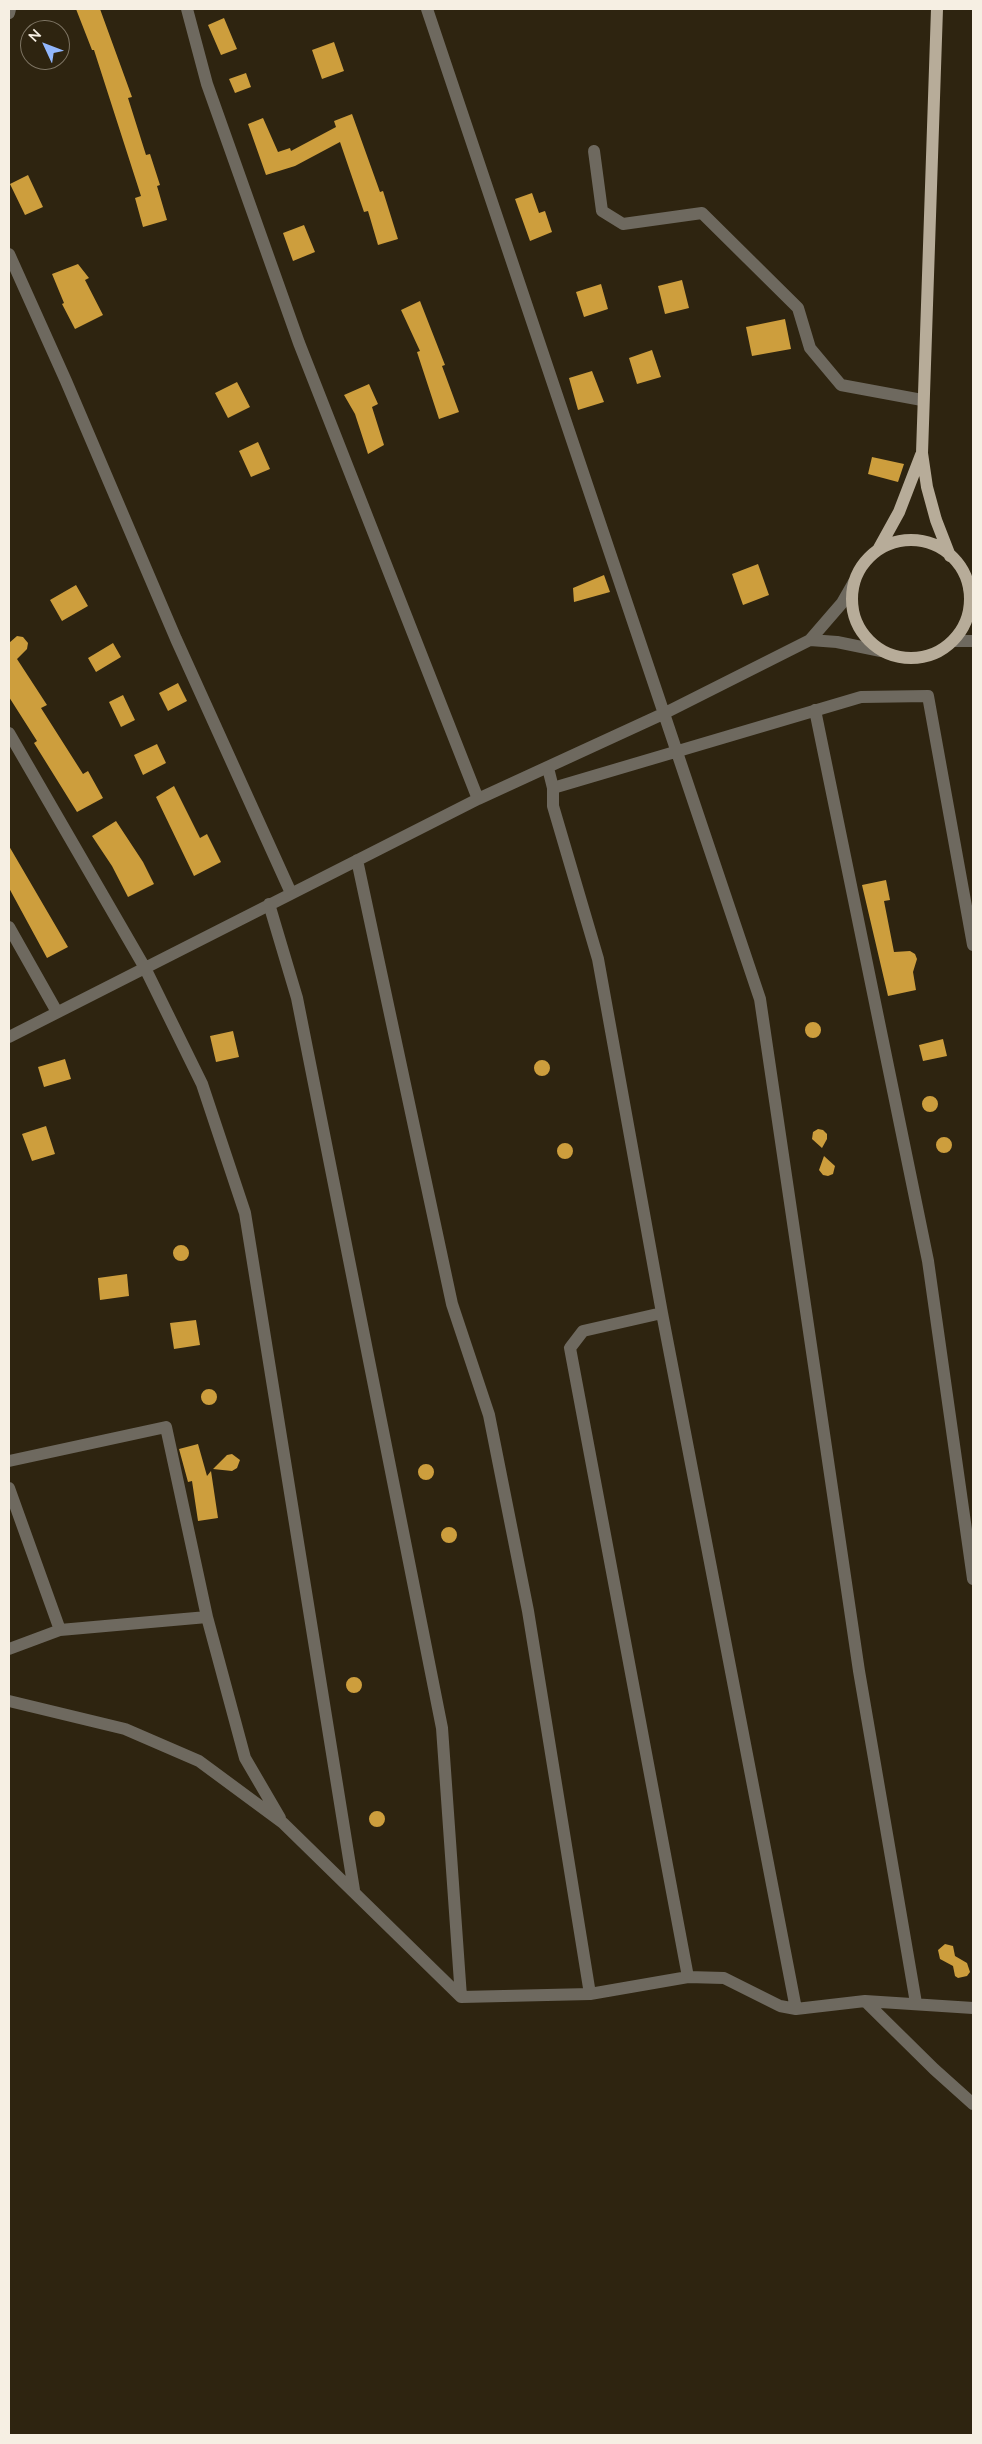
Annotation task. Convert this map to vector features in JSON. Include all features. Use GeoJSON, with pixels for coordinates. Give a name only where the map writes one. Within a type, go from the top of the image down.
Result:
{"type":"FeatureCollection","features":[{"type":"Feature","properties":{"kind":"main road"},"geometry":{"type":"LineString","coordinates":[[937,9],[922,400],[922,453],[929,495],[950,556]]}},
{"type":"Feature","properties":{"kind":"main road"},"geometry":{"type":"LineString","coordinates":[[878,550],[897,542],[917,541],[935,546],[950,556],[962,570],[971,591],[969,607],[964,625],[953,641],[937,652],[918,658],[899,658],[881,651],[866,638],[856,622],[852,602],[854,582],[864,564],[878,550],[899,512],[922,453]]}},
{"type":"Feature","properties":{"kind":"street"},"geometry":{"type":"LineString","coordinates":[[9,14],[10,9]]}},
{"type":"Feature","properties":{"kind":"street"},"geometry":{"type":"LineString","coordinates":[[187,9],[207,84],[298,343],[478,800]]}},
{"type":"Feature","properties":{"kind":"street"},"geometry":{"type":"LineString","coordinates":[[427,9],[679,752],[760,999],[860,1672],[916,2003]]}},
{"type":"Feature","properties":{"kind":"street"},"geometry":{"type":"LineString","coordinates":[[594,152],[602,211],[623,224],[702,213],[798,308],[810,348],[841,385],[922,400]]}},
{"type":"Feature","properties":{"kind":"street"},"geometry":{"type":"LineString","coordinates":[[9,254],[66,381],[176,639],[292,893]]}},
{"type":"Feature","properties":{"kind":"street"},"geometry":{"type":"LineString","coordinates":[[9,1037],[478,800],[665,713],[810,640],[842,603],[854,582]]}},
{"type":"Feature","properties":{"kind":"street"},"geometry":{"type":"LineString","coordinates":[[810,640],[838,642],[881,651]]}},
{"type":"Feature","properties":{"kind":"street"},"geometry":{"type":"LineString","coordinates":[[953,641],[973,641]]}},
{"type":"Feature","properties":{"kind":"street"},"geometry":{"type":"LineString","coordinates":[[553,788],[861,697],[928,696],[973,945]]}},
{"type":"Feature","properties":{"kind":"street"},"geometry":{"type":"LineString","coordinates":[[815,710],[928,1261],[973,1580]]}},
{"type":"Feature","properties":{"kind":"street"},"geometry":{"type":"LineString","coordinates":[[9,733],[145,968],[202,1084],[245,1213],[354,1890]]}},
{"type":"Feature","properties":{"kind":"street"},"geometry":{"type":"LineString","coordinates":[[548,768],[553,788],[553,806],[598,959],[662,1313],[796,2008]]}},
{"type":"Feature","properties":{"kind":"street"},"geometry":{"type":"LineString","coordinates":[[357,860],[452,1304],[489,1415],[528,1611],[590,1994]]}},
{"type":"Feature","properties":{"kind":"street"},"geometry":{"type":"LineString","coordinates":[[270,904],[297,998],[442,1728],[461,1997]]}},
{"type":"Feature","properties":{"kind":"street"},"geometry":{"type":"LineString","coordinates":[[9,927],[57,1012]]}},
{"type":"Feature","properties":{"kind":"street"},"geometry":{"type":"LineString","coordinates":[[662,1313],[583,1331],[570,1348],[688,1977]]}},
{"type":"Feature","properties":{"kind":"street"},"geometry":{"type":"LineString","coordinates":[[9,1461],[166,1427],[207,1617],[245,1758],[283,1823]]}},
{"type":"Feature","properties":{"kind":"street"},"geometry":{"type":"LineString","coordinates":[[9,1488],[60,1630]]}},
{"type":"Feature","properties":{"kind":"street"},"geometry":{"type":"LineString","coordinates":[[9,1649],[60,1630],[207,1617]]}},
{"type":"Feature","properties":{"kind":"street"},"geometry":{"type":"LineString","coordinates":[[9,1701],[62,1712],[125,1729],[199,1761],[283,1823],[354,1890],[461,1997],[590,1994],[688,1977],[724,1978],[780,2006],[796,2008],[865,2001],[973,2008]]}},
{"type":"Feature","properties":{"kind":"street"},"geometry":{"type":"LineString","coordinates":[[865,2001],[934,2069],[973,2104]]}},
{"type":"Feature","properties":{"kind":"building"},"geometry":{"type":"Polygon","coordinates":[[[76,9],[100,9],[132,97],[128,98],[146,155],[150,154],[160,185],[157,186],[167,220],[143,227],[135,198],[141,196],[94,50],[92,50],[76,9]]]}},
{"type":"Feature","properties":{"kind":"building"},"geometry":{"type":"Polygon","coordinates":[[[224,18],[237,49],[221,55],[208,25],[224,18]]]}},
{"type":"Feature","properties":{"kind":"building"},"geometry":{"type":"Polygon","coordinates":[[[334,42],[344,71],[322,79],[312,50],[334,42]]]}},
{"type":"Feature","properties":{"kind":"building"},"geometry":{"type":"Polygon","coordinates":[[[246,73],[251,87],[235,93],[229,79],[246,73]]]}},
{"type":"Feature","properties":{"kind":"building"},"geometry":{"type":"Polygon","coordinates":[[[352,114],[380,192],[383,191],[398,239],[378,245],[368,211],[364,212],[340,142],[295,166],[266,175],[248,124],[263,118],[278,152],[290,148],[291,151],[336,127],[334,121],[352,114]]]}},
{"type":"Feature","properties":{"kind":"building"},"geometry":{"type":"Polygon","coordinates":[[[28,175],[43,207],[25,215],[10,184],[28,175]]]}},
{"type":"Feature","properties":{"kind":"building"},"geometry":{"type":"Polygon","coordinates":[[[532,193],[539,213],[545,211],[552,232],[530,241],[515,199],[532,193]]]}},
{"type":"Feature","properties":{"kind":"building"},"geometry":{"type":"Polygon","coordinates":[[[304,225],[315,252],[293,261],[283,233],[304,225]]]}},
{"type":"Feature","properties":{"kind":"building"},"geometry":{"type":"Polygon","coordinates":[[[78,264],[89,278],[85,280],[103,315],[75,329],[62,304],[64,303],[52,274],[78,264]]]}},
{"type":"Feature","properties":{"kind":"building"},"geometry":{"type":"Polygon","coordinates":[[[682,280],[689,308],[665,314],[658,286],[682,280]]]}},
{"type":"Feature","properties":{"kind":"building"},"geometry":{"type":"Polygon","coordinates":[[[601,284],[608,309],[584,317],[576,292],[601,284]]]}},
{"type":"Feature","properties":{"kind":"building"},"geometry":{"type":"Polygon","coordinates":[[[420,301],[445,365],[442,366],[459,412],[439,419],[417,352],[420,351],[401,310],[420,301]]]}},
{"type":"Feature","properties":{"kind":"building"},"geometry":{"type":"Polygon","coordinates":[[[785,319],[791,349],[752,356],[746,327],[785,319]]]}},
{"type":"Feature","properties":{"kind":"building"},"geometry":{"type":"Polygon","coordinates":[[[652,350],[661,377],[637,384],[629,358],[652,350]]]}},
{"type":"Feature","properties":{"kind":"building"},"geometry":{"type":"Polygon","coordinates":[[[592,371],[604,402],[578,410],[569,378],[592,371]]]}},
{"type":"Feature","properties":{"kind":"building"},"geometry":{"type":"Polygon","coordinates":[[[237,382],[250,407],[228,418],[215,393],[237,382]]]}},
{"type":"Feature","properties":{"kind":"building"},"geometry":{"type":"Polygon","coordinates":[[[369,384],[378,404],[372,407],[384,445],[368,454],[355,414],[344,395],[369,384]]]}},
{"type":"Feature","properties":{"kind":"building"},"geometry":{"type":"Polygon","coordinates":[[[258,442],[270,469],[251,477],[239,451],[258,442]]]}},
{"type":"Feature","properties":{"kind":"building"},"geometry":{"type":"Polygon","coordinates":[[[872,457],[904,464],[898,482],[868,474],[872,457]]]}},
{"type":"Feature","properties":{"kind":"building"},"geometry":{"type":"Polygon","coordinates":[[[758,564],[769,595],[743,605],[732,574],[758,564]]]}},
{"type":"Feature","properties":{"kind":"building"},"geometry":{"type":"Polygon","coordinates":[[[604,575],[610,592],[574,602],[573,588],[604,575]]]}},
{"type":"Feature","properties":{"kind":"building"},"geometry":{"type":"Polygon","coordinates":[[[76,585],[88,606],[62,621],[50,600],[76,585]]]}},
{"type":"Feature","properties":{"kind":"building"},"geometry":{"type":"Polygon","coordinates":[[[17,636],[23,637],[28,643],[27,649],[17,659],[47,705],[41,708],[83,774],[88,771],[103,798],[77,812],[34,743],[37,741],[9,697],[9,643],[17,636]]]}},
{"type":"Feature","properties":{"kind":"building"},"geometry":{"type":"Polygon","coordinates":[[[113,643],[121,657],[96,672],[88,658],[113,643]]]}},
{"type":"Feature","properties":{"kind":"building"},"geometry":{"type":"Polygon","coordinates":[[[178,683],[187,701],[168,711],[159,693],[178,683]]]}},
{"type":"Feature","properties":{"kind":"building"},"geometry":{"type":"Polygon","coordinates":[[[123,695],[135,720],[121,727],[109,702],[123,695]]]}},
{"type":"Feature","properties":{"kind":"building"},"geometry":{"type":"Polygon","coordinates":[[[157,744],[166,763],[143,775],[134,755],[157,744]]]}},
{"type":"Feature","properties":{"kind":"building"},"geometry":{"type":"Polygon","coordinates":[[[174,786],[200,838],[207,834],[221,862],[194,876],[156,797],[174,786]]]}},
{"type":"Feature","properties":{"kind":"building"},"geometry":{"type":"Polygon","coordinates":[[[116,821],[143,862],[154,884],[128,897],[112,866],[92,836],[116,821]]]}},
{"type":"Feature","properties":{"kind":"building"},"geometry":{"type":"Polygon","coordinates":[[[9,846],[68,947],[47,958],[9,888],[9,846]]]}},
{"type":"Feature","properties":{"kind":"building"},"geometry":{"type":"Polygon","coordinates":[[[886,880],[890,900],[884,901],[894,952],[910,951],[915,954],[917,959],[913,972],[916,990],[888,996],[862,885],[886,880]]]}},
{"type":"Feature","properties":{"kind":"building"},"geometry":{"type":"Polygon","coordinates":[[[813,1022],[819,1024],[821,1030],[819,1036],[813,1038],[807,1036],[805,1030],[807,1024],[813,1022]]]}},
{"type":"Feature","properties":{"kind":"building"},"geometry":{"type":"Polygon","coordinates":[[[233,1031],[239,1057],[216,1062],[210,1036],[233,1031]]]}},
{"type":"Feature","properties":{"kind":"building"},"geometry":{"type":"Polygon","coordinates":[[[943,1039],[947,1056],[923,1061],[919,1045],[943,1039]]]}},
{"type":"Feature","properties":{"kind":"building"},"geometry":{"type":"Polygon","coordinates":[[[65,1059],[71,1079],[44,1087],[38,1067],[65,1059]]]}},
{"type":"Feature","properties":{"kind":"building"},"geometry":{"type":"Polygon","coordinates":[[[539,1060],[545,1060],[550,1065],[548,1074],[539,1076],[534,1071],[534,1065],[539,1060]]]}},
{"type":"Feature","properties":{"kind":"building"},"geometry":{"type":"Polygon","coordinates":[[[930,1096],[936,1098],[938,1104],[936,1110],[930,1112],[924,1110],[922,1104],[924,1098],[930,1096]]]}},
{"type":"Feature","properties":{"kind":"building"},"geometry":{"type":"Polygon","coordinates":[[[46,1126],[55,1154],[32,1161],[22,1134],[46,1126]]]}},
{"type":"Feature","properties":{"kind":"building"},"geometry":{"type":"Polygon","coordinates":[[[818,1129],[823,1130],[827,1134],[827,1139],[822,1148],[812,1139],[813,1132],[818,1129]]]}},
{"type":"Feature","properties":{"kind":"building"},"geometry":{"type":"Polygon","coordinates":[[[944,1137],[950,1139],[952,1145],[950,1151],[944,1153],[938,1151],[936,1145],[938,1139],[944,1137]]]}},
{"type":"Feature","properties":{"kind":"building"},"geometry":{"type":"Polygon","coordinates":[[[562,1143],[568,1143],[573,1148],[571,1157],[562,1159],[557,1154],[557,1148],[562,1143]]]}},
{"type":"Feature","properties":{"kind":"building"},"geometry":{"type":"Polygon","coordinates":[[[824,1156],[835,1166],[833,1174],[828,1176],[823,1175],[819,1170],[824,1156]]]}},
{"type":"Feature","properties":{"kind":"building"},"geometry":{"type":"Polygon","coordinates":[[[181,1245],[187,1247],[189,1253],[187,1259],[181,1261],[175,1259],[173,1253],[175,1247],[181,1245]]]}},
{"type":"Feature","properties":{"kind":"building"},"geometry":{"type":"Polygon","coordinates":[[[127,1274],[129,1296],[100,1300],[98,1278],[127,1274]]]}},
{"type":"Feature","properties":{"kind":"building"},"geometry":{"type":"Polygon","coordinates":[[[196,1320],[200,1345],[174,1349],[170,1323],[196,1320]]]}},
{"type":"Feature","properties":{"kind":"building"},"geometry":{"type":"Polygon","coordinates":[[[206,1389],[212,1389],[217,1394],[215,1403],[206,1405],[201,1400],[201,1394],[206,1389]]]}},
{"type":"Feature","properties":{"kind":"building"},"geometry":{"type":"Polygon","coordinates":[[[198,1444],[207,1476],[211,1471],[218,1518],[198,1521],[192,1481],[188,1482],[179,1449],[198,1444]]]}},
{"type":"Feature","properties":{"kind":"building"},"geometry":{"type":"Polygon","coordinates":[[[232,1454],[240,1460],[237,1468],[232,1471],[213,1469],[227,1455],[232,1454]]]}},
{"type":"Feature","properties":{"kind":"building"},"geometry":{"type":"Polygon","coordinates":[[[423,1464],[429,1464],[434,1469],[432,1478],[423,1480],[418,1475],[418,1469],[423,1464]]]}},
{"type":"Feature","properties":{"kind":"building"},"geometry":{"type":"Polygon","coordinates":[[[446,1527],[452,1527],[457,1532],[455,1541],[446,1543],[441,1538],[441,1532],[446,1527]]]}},
{"type":"Feature","properties":{"kind":"building"},"geometry":{"type":"Polygon","coordinates":[[[351,1677],[357,1677],[362,1682],[360,1691],[351,1693],[346,1688],[346,1682],[351,1677]]]}},
{"type":"Feature","properties":{"kind":"building"},"geometry":{"type":"Polygon","coordinates":[[[374,1811],[380,1811],[385,1816],[383,1825],[374,1827],[369,1822],[369,1816],[374,1811]]]}},
{"type":"Feature","properties":{"kind":"building"},"geometry":{"type":"Polygon","coordinates":[[[945,1944],[953,1946],[955,1956],[967,1963],[970,1972],[967,1976],[958,1978],[955,1976],[953,1966],[940,1959],[938,1950],[945,1944]]]}}]}
